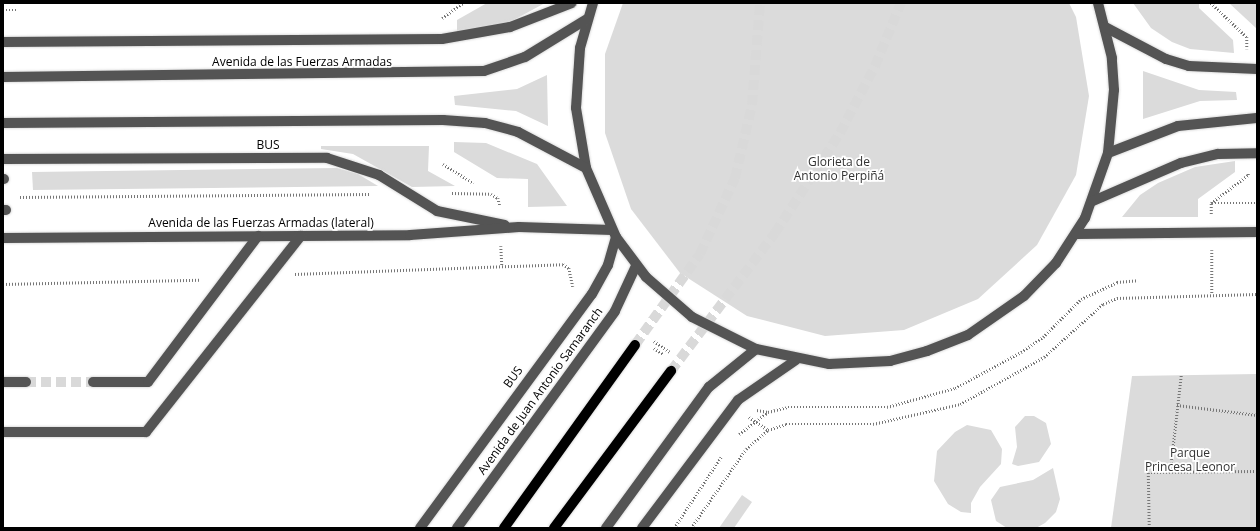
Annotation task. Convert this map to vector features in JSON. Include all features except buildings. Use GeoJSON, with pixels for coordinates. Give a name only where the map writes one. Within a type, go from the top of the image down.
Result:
{"type":"FeatureCollection","features":[{"type":"Feature","properties":{"kind":"main road"},"geometry":{"type":"LineString","coordinates":[[504,528],[635,345]]}},
{"type":"Feature","properties":{"kind":"main road"},"geometry":{"type":"LineString","coordinates":[[554,528],[670,371]]}},
{"type":"Feature","properties":{"kind":"street"},"geometry":{"type":"LineString","coordinates":[[3,42],[442,39],[510,27],[572,3]]}},
{"type":"Feature","properties":{"kind":"street"},"geometry":{"type":"LineString","coordinates":[[593,3],[587,19],[578,63],[576,108],[586,168],[614,233],[636,266],[692,317],[756,349],[796,360],[829,364],[890,361],[927,351],[968,335],[1024,296],[1056,263],[1076,234],[1093,201],[1108,153],[1114,90],[1105,27],[1098,3]]}},
{"type":"Feature","properties":{"kind":"street","name":"Avenida de las Fuerzas Armadas"},"geometry":{"type":"LineString","coordinates":[[3,77],[484,72],[525,57],[587,19]]}},
{"type":"Feature","properties":{"kind":"street"},"geometry":{"type":"LineString","coordinates":[[1105,27],[1166,59],[1189,66],[1257,69]]}},
{"type":"Feature","properties":{"kind":"street"},"geometry":{"type":"LineString","coordinates":[[1108,153],[1178,126],[1257,118]]}},
{"type":"Feature","properties":{"kind":"street"},"geometry":{"type":"LineString","coordinates":[[3,123],[443,120],[485,123],[518,132],[586,168]]}},
{"type":"Feature","properties":{"kind":"street"},"geometry":{"type":"LineString","coordinates":[[1093,201],[1181,163],[1218,154],[1257,153]]}},
{"type":"Feature","properties":{"kind":"street","name":"BUS"},"geometry":{"type":"LineString","coordinates":[[3,159],[327,158],[379,175],[437,211],[500,227]]}},
{"type":"Feature","properties":{"kind":"street","name":"Avenida de las Fuerzas Armadas (lateral)"},"geometry":{"type":"LineString","coordinates":[[3,238],[300,236],[500,227],[614,233]]}},
{"type":"Feature","properties":{"kind":"street"},"geometry":{"type":"LineString","coordinates":[[1076,234],[1257,232]]}},
{"type":"Feature","properties":{"kind":"street","name":"BUS"},"geometry":{"type":"LineString","coordinates":[[420,528],[592,294],[608,265],[614,233]]}},
{"type":"Feature","properties":{"kind":"street"},"geometry":{"type":"LineString","coordinates":[[93,382],[148,382],[258,236]]}},
{"type":"Feature","properties":{"kind":"street"},"geometry":{"type":"LineString","coordinates":[[3,432],[146,432],[300,236]]}},
{"type":"Feature","properties":{"kind":"street","name":"Avenida de Juan Antonio Samaranch"},"geometry":{"type":"LineString","coordinates":[[457,528],[615,311],[636,266]]}},
{"type":"Feature","properties":{"kind":"street"},"geometry":{"type":"LineString","coordinates":[[606,528],[709,387],[756,349]]}},
{"type":"Feature","properties":{"kind":"street"},"geometry":{"type":"LineString","coordinates":[[642,528],[738,400],[796,360]]}},
{"type":"Feature","properties":{"kind":"street"},"geometry":{"type":"LineString","coordinates":[[3,382],[26,382]]}},
{"type":"Feature","properties":{"kind":"path"},"geometry":{"type":"LineString","coordinates":[[442,18],[463,3]]}},
{"type":"Feature","properties":{"kind":"path"},"geometry":{"type":"LineString","coordinates":[[1211,3],[1247,37],[1247,51]]}},
{"type":"Feature","properties":{"kind":"path"},"geometry":{"type":"LineString","coordinates":[[3,10],[16,10]]}},
{"type":"Feature","properties":{"kind":"path"},"geometry":{"type":"LineString","coordinates":[[443,164],[474,182]]}},
{"type":"Feature","properties":{"kind":"path"},"geometry":{"type":"LineString","coordinates":[[1211,203],[1248,175],[1248,168]]}},
{"type":"Feature","properties":{"kind":"path"},"geometry":{"type":"LineString","coordinates":[[445,193],[491,194],[498,198],[501,207],[500,227],[502,266],[563,264],[569,268],[570,284]]}},
{"type":"Feature","properties":{"kind":"path"},"geometry":{"type":"LineString","coordinates":[[17,197],[376,194]]}},
{"type":"Feature","properties":{"kind":"path"},"geometry":{"type":"LineString","coordinates":[[1211,203],[1257,203]]}},
{"type":"Feature","properties":{"kind":"path"},"geometry":{"type":"LineString","coordinates":[[1211,203],[1211,218]]}},
{"type":"Feature","properties":{"kind":"path"},"geometry":{"type":"LineString","coordinates":[[1212,246],[1212,294]]}},
{"type":"Feature","properties":{"kind":"path"},"geometry":{"type":"LineString","coordinates":[[736,437],[754,420],[788,406],[886,406],[955,388],[1021,352],[1043,337],[1081,299],[1117,282],[1138,280]]}},
{"type":"Feature","properties":{"kind":"path"},"geometry":{"type":"LineString","coordinates":[[691,528],[746,449],[768,430],[786,424],[873,424],[960,404],[1044,357],[1103,304],[1117,298],[1212,294],[1257,294]]}},
{"type":"Feature","properties":{"kind":"path"},"geometry":{"type":"LineString","coordinates":[[650,338],[674,356]]}},
{"type":"Feature","properties":{"kind":"path"},"geometry":{"type":"LineString","coordinates":[[646,342],[670,359]]}},
{"type":"Feature","properties":{"kind":"path"},"geometry":{"type":"LineString","coordinates":[[1170,472],[1181,375]]}},
{"type":"Feature","properties":{"kind":"path"},"geometry":{"type":"LineString","coordinates":[[1177,405],[1257,415]]}},
{"type":"Feature","properties":{"kind":"path"},"geometry":{"type":"LineString","coordinates":[[742,412],[768,430]]}},
{"type":"Feature","properties":{"kind":"path"},"geometry":{"type":"LineString","coordinates":[[674,528],[709,481],[723,453]]}},
{"type":"Feature","properties":{"kind":"path"},"geometry":{"type":"LineString","coordinates":[[1149,528],[1148,472],[1257,471]]}},
{"type":"Feature","properties":{"kind":"green space"},"geometry":{"type":"Polygon","coordinates":[[[487,3],[545,3],[510,22],[457,32],[457,20],[487,3]]]}},
{"type":"Feature","properties":{"kind":"green space","name":"Glorieta de Antonio Perpiñá"},"geometry":{"type":"Polygon","coordinates":[[[623,3],[1069,3],[1076,17],[1089,96],[1076,175],[1037,245],[978,299],[904,330],[825,336],[747,316],[680,273],[631,209],[605,133],[605,54],[623,3]]]}},
{"type":"Feature","properties":{"kind":"green space"},"geometry":{"type":"Polygon","coordinates":[[[1133,3],[1199,3],[1199,8],[1233,40],[1234,53],[1190,49],[1172,42],[1151,28],[1133,3]]]}},
{"type":"Feature","properties":{"kind":"green space"},"geometry":{"type":"Polygon","coordinates":[[[1229,3],[1257,3],[1257,29],[1229,3]]]}},
{"type":"Feature","properties":{"kind":"green space"},"geometry":{"type":"Polygon","coordinates":[[[1143,71],[1199,90],[1236,92],[1237,100],[1200,101],[1143,119],[1143,71]]]}},
{"type":"Feature","properties":{"kind":"green space"},"geometry":{"type":"Polygon","coordinates":[[[547,75],[548,126],[516,111],[455,105],[454,96],[517,89],[547,75]]]}},
{"type":"Feature","properties":{"kind":"green space"},"geometry":{"type":"Polygon","coordinates":[[[454,142],[486,143],[537,164],[567,206],[528,207],[528,179],[497,178],[454,152],[454,142]]]}},
{"type":"Feature","properties":{"kind":"green space"},"geometry":{"type":"Polygon","coordinates":[[[321,146],[429,146],[428,171],[455,186],[412,187],[353,154],[321,149],[321,146]]]}},
{"type":"Feature","properties":{"kind":"green space"},"geometry":{"type":"Polygon","coordinates":[[[1235,161],[1235,172],[1198,199],[1198,217],[1122,217],[1140,195],[1158,183],[1195,167],[1235,161]]]}},
{"type":"Feature","properties":{"kind":"green space"},"geometry":{"type":"Polygon","coordinates":[[[337,168],[358,174],[378,186],[33,190],[32,172],[337,168]]]}},
{"type":"Feature","properties":{"kind":"green space","name":"Parque Princesa Leonor"},"geometry":{"type":"Polygon","coordinates":[[[1257,374],[1257,528],[1111,528],[1132,376],[1257,374]]]}},
{"type":"Feature","properties":{"kind":"green space"},"geometry":{"type":"Polygon","coordinates":[[[1025,416],[1034,416],[1046,423],[1051,444],[1039,462],[1018,466],[1012,464],[1017,447],[1015,427],[1025,416]]]}},
{"type":"Feature","properties":{"kind":"green space"},"geometry":{"type":"Polygon","coordinates":[[[967,425],[991,430],[1002,449],[1001,464],[980,487],[971,503],[971,513],[961,512],[948,504],[934,481],[937,451],[955,432],[967,425]]]}},
{"type":"Feature","properties":{"kind":"green space"},"geometry":{"type":"Polygon","coordinates":[[[1053,468],[1060,499],[1056,512],[1045,523],[1036,528],[1007,528],[996,521],[991,500],[1000,487],[1033,480],[1053,468]]]}},
{"type":"Feature","properties":{"kind":"green space"},"geometry":{"type":"Polygon","coordinates":[[[742,495],[752,502],[734,528],[719,528],[742,495]]]}},
{"type":"Feature","properties":{"kind":"tunnel"},"geometry":{"type":"LineString","coordinates":[[635,345],[700,254],[735,178],[752,105],[760,3]]}},
{"type":"Feature","properties":{"kind":"tunnel"},"geometry":{"type":"LineString","coordinates":[[671,371],[775,233],[840,133],[875,66],[901,3]]}},
{"type":"Feature","properties":{"kind":"tunnel"},"geometry":{"type":"LineString","coordinates":[[26,382],[93,382]]}}]}
